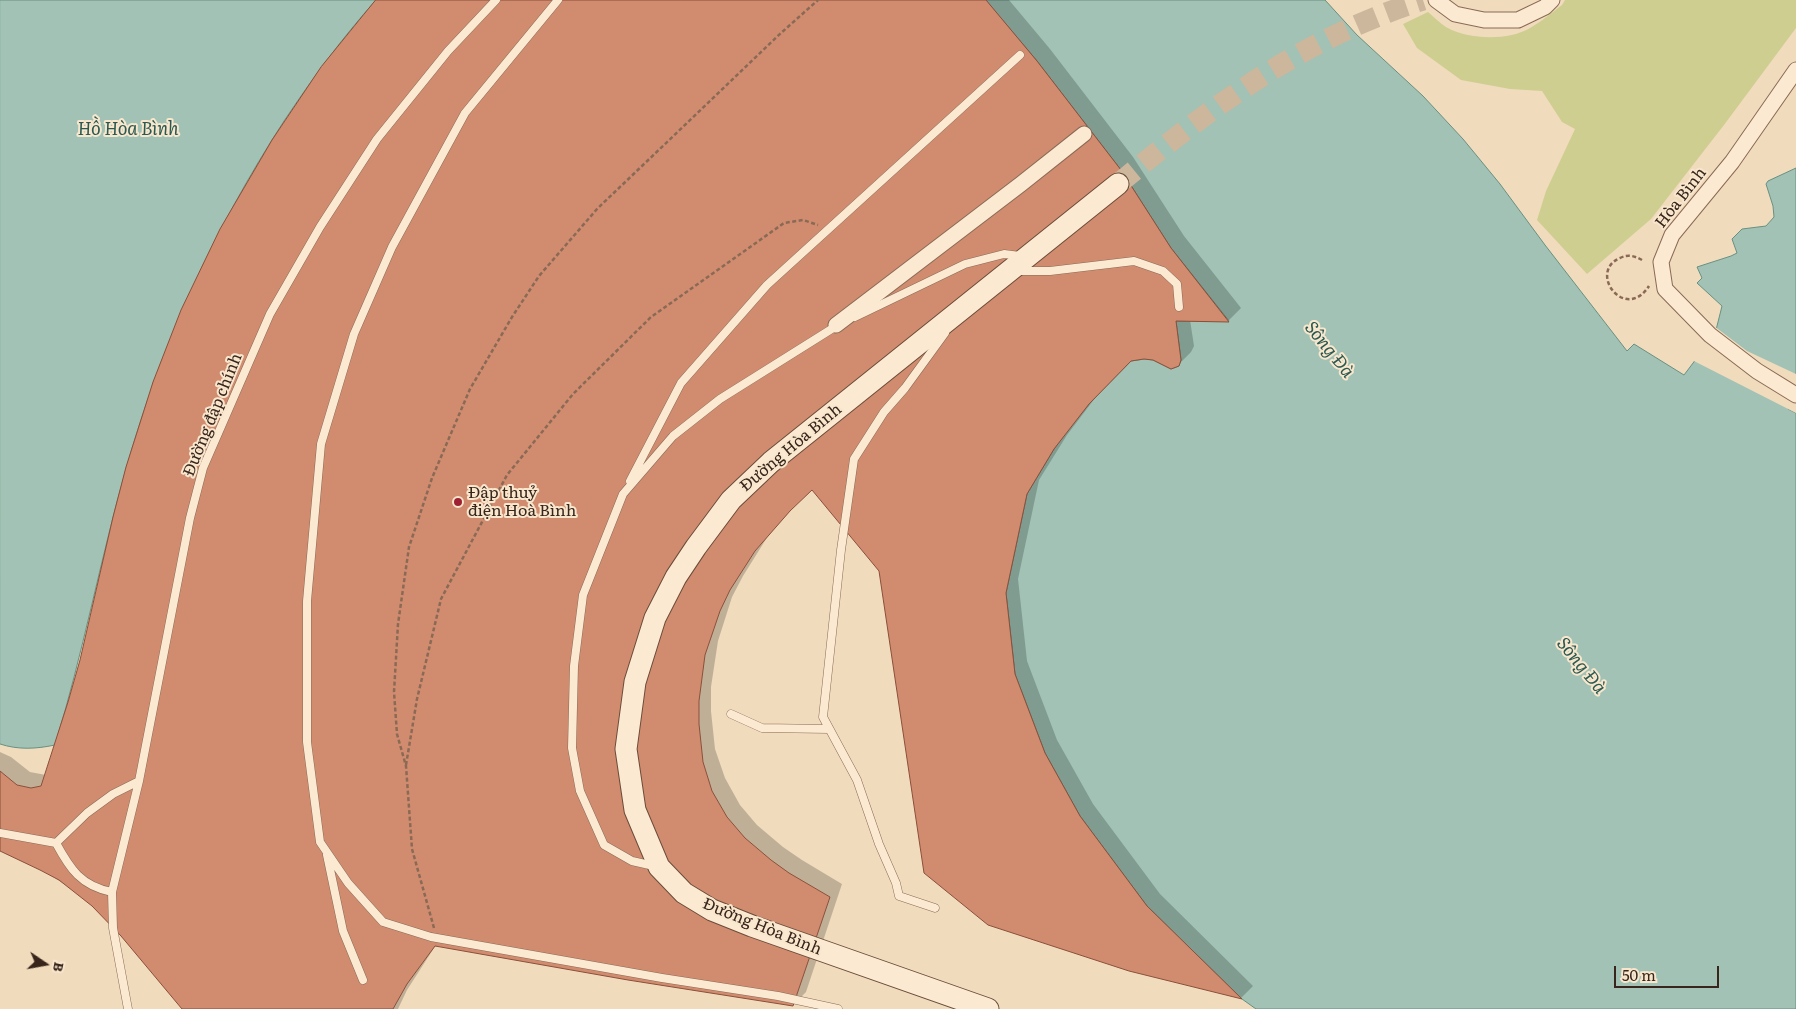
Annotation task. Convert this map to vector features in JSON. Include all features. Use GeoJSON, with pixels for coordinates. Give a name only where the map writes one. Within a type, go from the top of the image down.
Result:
{"type":"FeatureCollection","features":[{"type":"Feature","properties":{"kind":"main road","name":"Đường Hòa Bình"},"geometry":{"type":"LineString","coordinates":[[988,1009],[752,926],[712,910],[684,893],[659,867],[635,810],[626,750],[634,682],[655,618],[676,577],[731,500],[771,462],[1118,184]]}},
{"type":"Feature","properties":{"kind":"street"},"geometry":{"type":"LineString","coordinates":[[1436,0],[1454,14],[1484,20],[1518,20],[1545,8],[1552,0]]}},
{"type":"Feature","properties":{"kind":"street","name":"Hòa Bình"},"geometry":{"type":"LineString","coordinates":[[1796,70],[1732,162],[1672,235],[1661,262],[1665,288],[1710,335],[1757,371],[1796,395]]}},
{"type":"Feature","properties":{"kind":"street"},"geometry":{"type":"LineString","coordinates":[[836,325],[1084,134]]}},
{"type":"Feature","properties":{"kind":"lane","name":"Đường đập chính"},"geometry":{"type":"LineString","coordinates":[[128,1009],[114,928],[112,892],[139,781],[190,518],[203,468],[270,314],[320,227],[377,139],[448,50],[496,0]]}},
{"type":"Feature","properties":{"kind":"lane"},"geometry":{"type":"LineString","coordinates":[[558,0],[465,113],[392,247],[354,334],[320,444],[307,601],[307,742],[320,842],[348,883],[383,922],[437,938],[662,978],[778,996],[838,1009]]}},
{"type":"Feature","properties":{"kind":"lane"},"geometry":{"type":"LineString","coordinates":[[659,867],[632,861],[604,845],[580,791],[572,748],[574,666],[583,595],[624,494],[681,384],[766,285],[1020,55]]}},
{"type":"Feature","properties":{"kind":"lane"},"geometry":{"type":"LineString","coordinates":[[624,494],[673,436],[720,399],[836,325],[893,300],[966,264],[1004,254],[1027,257]]}},
{"type":"Feature","properties":{"kind":"lane"},"geometry":{"type":"LineString","coordinates":[[1009,271],[1050,271],[1134,261],[1163,271],[1177,284],[1179,306]]}},
{"type":"Feature","properties":{"kind":"lane"},"geometry":{"type":"LineString","coordinates":[[935,908],[899,896],[896,883],[879,844],[857,780],[823,717],[841,550],[854,459],[884,412],[905,388],[962,309]]}},
{"type":"Feature","properties":{"kind":"lane"},"geometry":{"type":"LineString","coordinates":[[731,714],[762,728],[828,729]]}},
{"type":"Feature","properties":{"kind":"lane"},"geometry":{"type":"LineString","coordinates":[[56,843],[87,813],[113,794],[139,781]]}},
{"type":"Feature","properties":{"kind":"lane"},"geometry":{"type":"LineString","coordinates":[[1,835],[56,843]]}},
{"type":"Feature","properties":{"kind":"lane"},"geometry":{"type":"LineString","coordinates":[[56,843],[67,863],[81,880],[102,890],[112,892]]}},
{"type":"Feature","properties":{"kind":"lane"},"geometry":{"type":"LineString","coordinates":[[326,851],[343,931],[363,980]]}},
{"type":"Feature","properties":{"kind":"path"},"geometry":{"type":"LineString","coordinates":[[437,938],[412,848],[406,766],[397,734],[394,692],[398,624],[410,547],[432,478],[470,389],[512,317],[539,276],[597,209],[818,0]]}},
{"type":"Feature","properties":{"kind":"path"},"geometry":{"type":"LineString","coordinates":[[406,766],[417,699],[441,599],[508,475],[573,394],[651,317],[784,222],[803,220],[829,228]]}},
{"type":"Feature","properties":{"kind":"path"},"geometry":{"type":"LineString","coordinates":[[1642,260],[1629,255],[1616,260],[1608,271],[1609,286],[1618,296],[1632,299],[1639,296],[1649,286]]}},
{"type":"Feature","properties":{"kind":"shaded area"},"geometry":{"type":"Polygon","coordinates":[[[1565,0],[1796,0],[1796,28],[1724,125],[1651,219],[1587,274],[1537,220],[1546,191],[1575,129],[1562,122],[1542,91],[1510,89],[1461,80],[1417,48],[1403,24],[1428,12],[1446,27],[1455,31],[1477,36],[1500,37],[1530,28],[1562,5],[1565,0]]]}},
{"type":"Feature","properties":{"kind":"water","name":"Hồ Hòa Bình"},"geometry":{"type":"Polygon","coordinates":[[[0,0],[376,0],[328,59],[284,121],[212,246],[192,289],[156,378],[126,469],[55,745],[34,748],[20,748],[0,744],[0,0]]]}},
{"type":"Feature","properties":{"kind":"water","name":"Sông Đà"},"geometry":{"type":"Polygon","coordinates":[[[986,0],[1325,0],[1357,35],[1423,96],[1463,139],[1500,184],[1627,351],[1634,344],[1684,375],[1715,334],[1722,306],[1697,283],[1702,278],[1697,267],[1737,253],[1732,239],[1742,229],[1766,226],[1774,217],[1773,206],[1766,184],[1768,181],[1796,168],[1796,385],[1788,409],[1796,413],[1796,1009],[1256,1009],[1242,999],[1147,906],[1080,816],[1045,753],[1015,674],[1006,593],[1027,494],[1054,449],[1070,427],[1089,404],[1131,361],[1153,360],[1171,369],[1179,366],[1181,360],[1176,321],[1229,321],[1171,248],[1121,170],[1037,61],[986,0]]]}},
{"type":"Feature","properties":{"kind":"pier"},"geometry":{"type":"Polygon","coordinates":[[[1714,326],[1747,351],[1796,374],[1796,393],[1791,408],[1796,410],[1796,413],[1692,360],[1712,333],[1714,326]]]}},
{"type":"Feature","properties":{"kind":"building","name":"Đập thuỷ điện Hoà Bình"},"geometry":{"type":"Polygon","coordinates":[[[376,0],[986,0],[1037,61],[1121,170],[1171,248],[1229,322],[1176,321],[1181,360],[1179,366],[1171,369],[1153,360],[1131,361],[1089,404],[1054,449],[1027,494],[1006,593],[1015,674],[1045,753],[1080,816],[1147,906],[1242,999],[1129,971],[988,925],[924,873],[879,571],[812,490],[790,511],[755,551],[730,590],[720,611],[705,655],[699,701],[699,724],[703,762],[712,791],[727,817],[745,838],[771,860],[830,897],[793,1006],[628,980],[435,946],[407,984],[393,1009],[182,1009],[121,936],[92,906],[59,880],[0,851],[0,771],[17,785],[31,788],[41,786],[80,660],[126,467],[153,382],[181,310],[220,229],[272,140],[321,67],[376,0]]]}},
{"type":"Feature","properties":{"kind":"tunnel"},"geometry":{"type":"LineString","coordinates":[[1118,184],[1225,101],[1299,54],[1379,16],[1423,0]]}},
{"type":"Feature","properties":{"kind":"place","name":"Đập thuỷ điện Hoà Bình"},"geometry":{"type":"Point","coordinates":[458,502]}}]}
